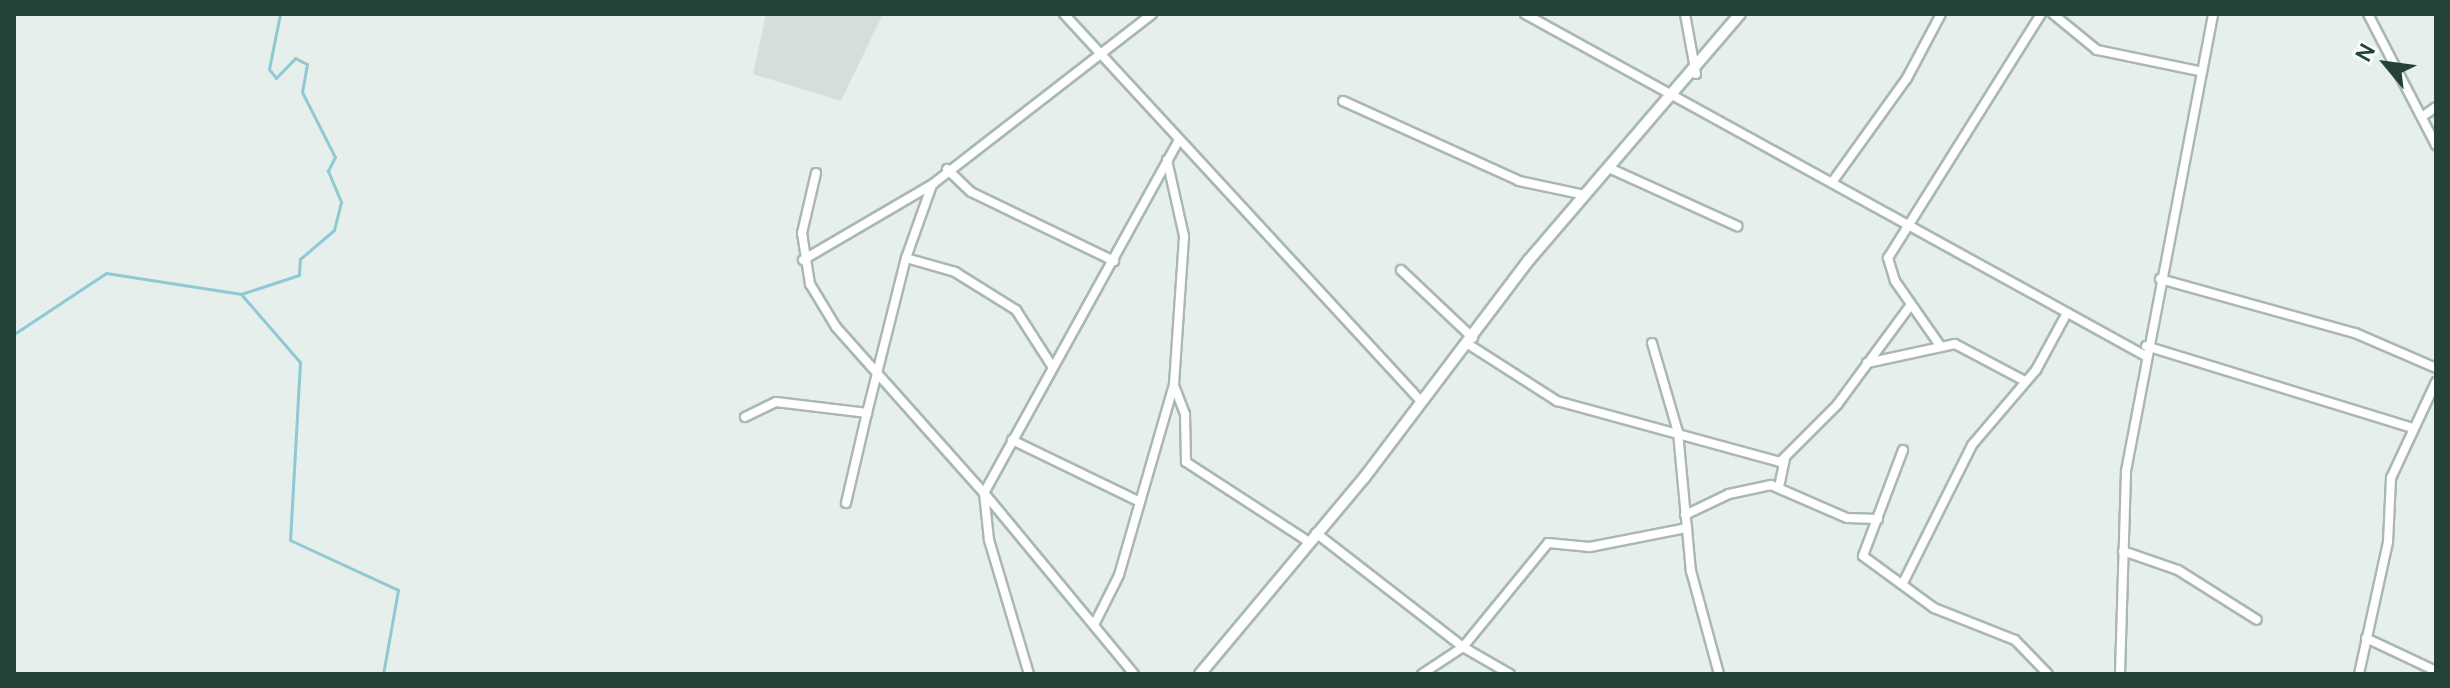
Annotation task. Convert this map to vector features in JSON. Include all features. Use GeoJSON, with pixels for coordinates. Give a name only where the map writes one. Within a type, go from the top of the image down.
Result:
{"type":"FeatureCollection","features":[{"type":"Feature","properties":{"kind":"street"},"geometry":{"type":"LineString","coordinates":[[1064,14],[1420,400]]}},
{"type":"Feature","properties":{"kind":"street"},"geometry":{"type":"LineString","coordinates":[[1525,14],[1673,98],[1833,181],[2067,313],[2145,351],[2410,427]]}},
{"type":"Feature","properties":{"kind":"street"},"geometry":{"type":"LineString","coordinates":[[1685,14],[1696,74]]}},
{"type":"Feature","properties":{"kind":"street"},"geometry":{"type":"LineString","coordinates":[[1200,674],[1585,195],[1696,74],[1740,14]]}},
{"type":"Feature","properties":{"kind":"street"},"geometry":{"type":"LineString","coordinates":[[1833,181],[1907,78],[1941,14]]}},
{"type":"Feature","properties":{"kind":"street"},"geometry":{"type":"LineString","coordinates":[[1939,344],[1910,306],[1888,258],[1904,223],[1993,98],[2041,14]]}},
{"type":"Feature","properties":{"kind":"street"},"geometry":{"type":"LineString","coordinates":[[2053,14],[2097,50],[2198,71]]}},
{"type":"Feature","properties":{"kind":"street"},"geometry":{"type":"LineString","coordinates":[[2120,674],[2126,471],[2145,351],[2198,71],[2213,14]]}},
{"type":"Feature","properties":{"kind":"street"},"geometry":{"type":"LineString","coordinates":[[2368,14],[2426,114],[2436,145]]}},
{"type":"Feature","properties":{"kind":"street"},"geometry":{"type":"LineString","coordinates":[[803,260],[933,184],[947,169],[1099,50],[1148,16]]}},
{"type":"Feature","properties":{"kind":"street"},"geometry":{"type":"LineString","coordinates":[[1343,101],[1519,181],[1585,195]]}},
{"type":"Feature","properties":{"kind":"street"},"geometry":{"type":"LineString","coordinates":[[2426,114],[2436,107]]}},
{"type":"Feature","properties":{"kind":"street"},"geometry":{"type":"LineString","coordinates":[[1029,674],[989,540],[984,493],[1178,141]]}},
{"type":"Feature","properties":{"kind":"street"},"geometry":{"type":"LineString","coordinates":[[1094,625],[1119,575],[1174,384],[1184,236],[1167,160]]}},
{"type":"Feature","properties":{"kind":"street"},"geometry":{"type":"LineString","coordinates":[[1609,168],[1737,226]]}},
{"type":"Feature","properties":{"kind":"street"},"geometry":{"type":"LineString","coordinates":[[947,169],[971,192],[1114,261]]}},
{"type":"Feature","properties":{"kind":"street"},"geometry":{"type":"LineString","coordinates":[[816,173],[803,260],[820,306],[878,368],[1134,674]]}},
{"type":"Feature","properties":{"kind":"street"},"geometry":{"type":"LineString","coordinates":[[846,503],[906,258],[933,184]]}},
{"type":"Feature","properties":{"kind":"street"},"geometry":{"type":"LineString","coordinates":[[906,258],[955,272],[1016,310],[1052,366]]}},
{"type":"Feature","properties":{"kind":"street"},"geometry":{"type":"LineString","coordinates":[[1401,270],[1470,341],[1557,401],[1678,432],[1751,457],[1785,457]]}},
{"type":"Feature","properties":{"kind":"street"},"geometry":{"type":"LineString","coordinates":[[2160,279],[2355,333],[2436,368]]}},
{"type":"Feature","properties":{"kind":"street"},"geometry":{"type":"LineString","coordinates":[[1779,487],[1785,457],[1866,363],[1910,306]]}},
{"type":"Feature","properties":{"kind":"street"},"geometry":{"type":"LineString","coordinates":[[1903,583],[1978,435],[2025,381],[2067,313]]}},
{"type":"Feature","properties":{"kind":"street"},"geometry":{"type":"LineString","coordinates":[[1652,343],[1678,432],[1687,528],[1719,674]]}},
{"type":"Feature","properties":{"kind":"street"},"geometry":{"type":"LineString","coordinates":[[1866,363],[1939,344],[1963,345],[2025,381]]}},
{"type":"Feature","properties":{"kind":"street"},"geometry":{"type":"LineString","coordinates":[[2359,674],[2388,542],[2391,478],[2410,427],[2436,382]]}},
{"type":"Feature","properties":{"kind":"street"},"geometry":{"type":"LineString","coordinates":[[1174,384],[1185,414],[1186,462],[1312,537],[1463,647],[1510,674]]}},
{"type":"Feature","properties":{"kind":"street"},"geometry":{"type":"LineString","coordinates":[[745,417],[776,402],[867,413]]}},
{"type":"Feature","properties":{"kind":"street"},"geometry":{"type":"LineString","coordinates":[[1012,440],[1140,502]]}},
{"type":"Feature","properties":{"kind":"street"},"geometry":{"type":"LineString","coordinates":[[1903,450],[1863,556],[1934,608],[2015,640],[2048,674]]}},
{"type":"Feature","properties":{"kind":"street"},"geometry":{"type":"LineString","coordinates":[[1685,515],[1729,494],[1779,487],[1847,518],[1878,519]]}},
{"type":"Feature","properties":{"kind":"street"},"geometry":{"type":"LineString","coordinates":[[1422,674],[1463,647],[1548,543],[1590,547],[1687,528]]}},
{"type":"Feature","properties":{"kind":"street"},"geometry":{"type":"LineString","coordinates":[[2123,551],[2178,570],[2257,620]]}},
{"type":"Feature","properties":{"kind":"street"},"geometry":{"type":"LineString","coordinates":[[2366,638],[2436,671]]}},
{"type":"Feature","properties":{"kind":"shaded area"},"geometry":{"type":"Polygon","coordinates":[[[766,14],[883,14],[841,101],[753,74],[766,14]]]}},
{"type":"Feature","properties":{"kind":"waterway"},"geometry":{"type":"LineString","coordinates":[[280,14],[269,69],[276,78],[295,58],[307,64],[302,92],[335,157],[328,171],[341,202],[334,230],[300,259],[299,275],[241,294],[300,362],[290,540],[398,590],[383,674]]}},
{"type":"Feature","properties":{"kind":"waterway"},"geometry":{"type":"LineString","coordinates":[[14,334],[106,273],[241,294]]}}]}
